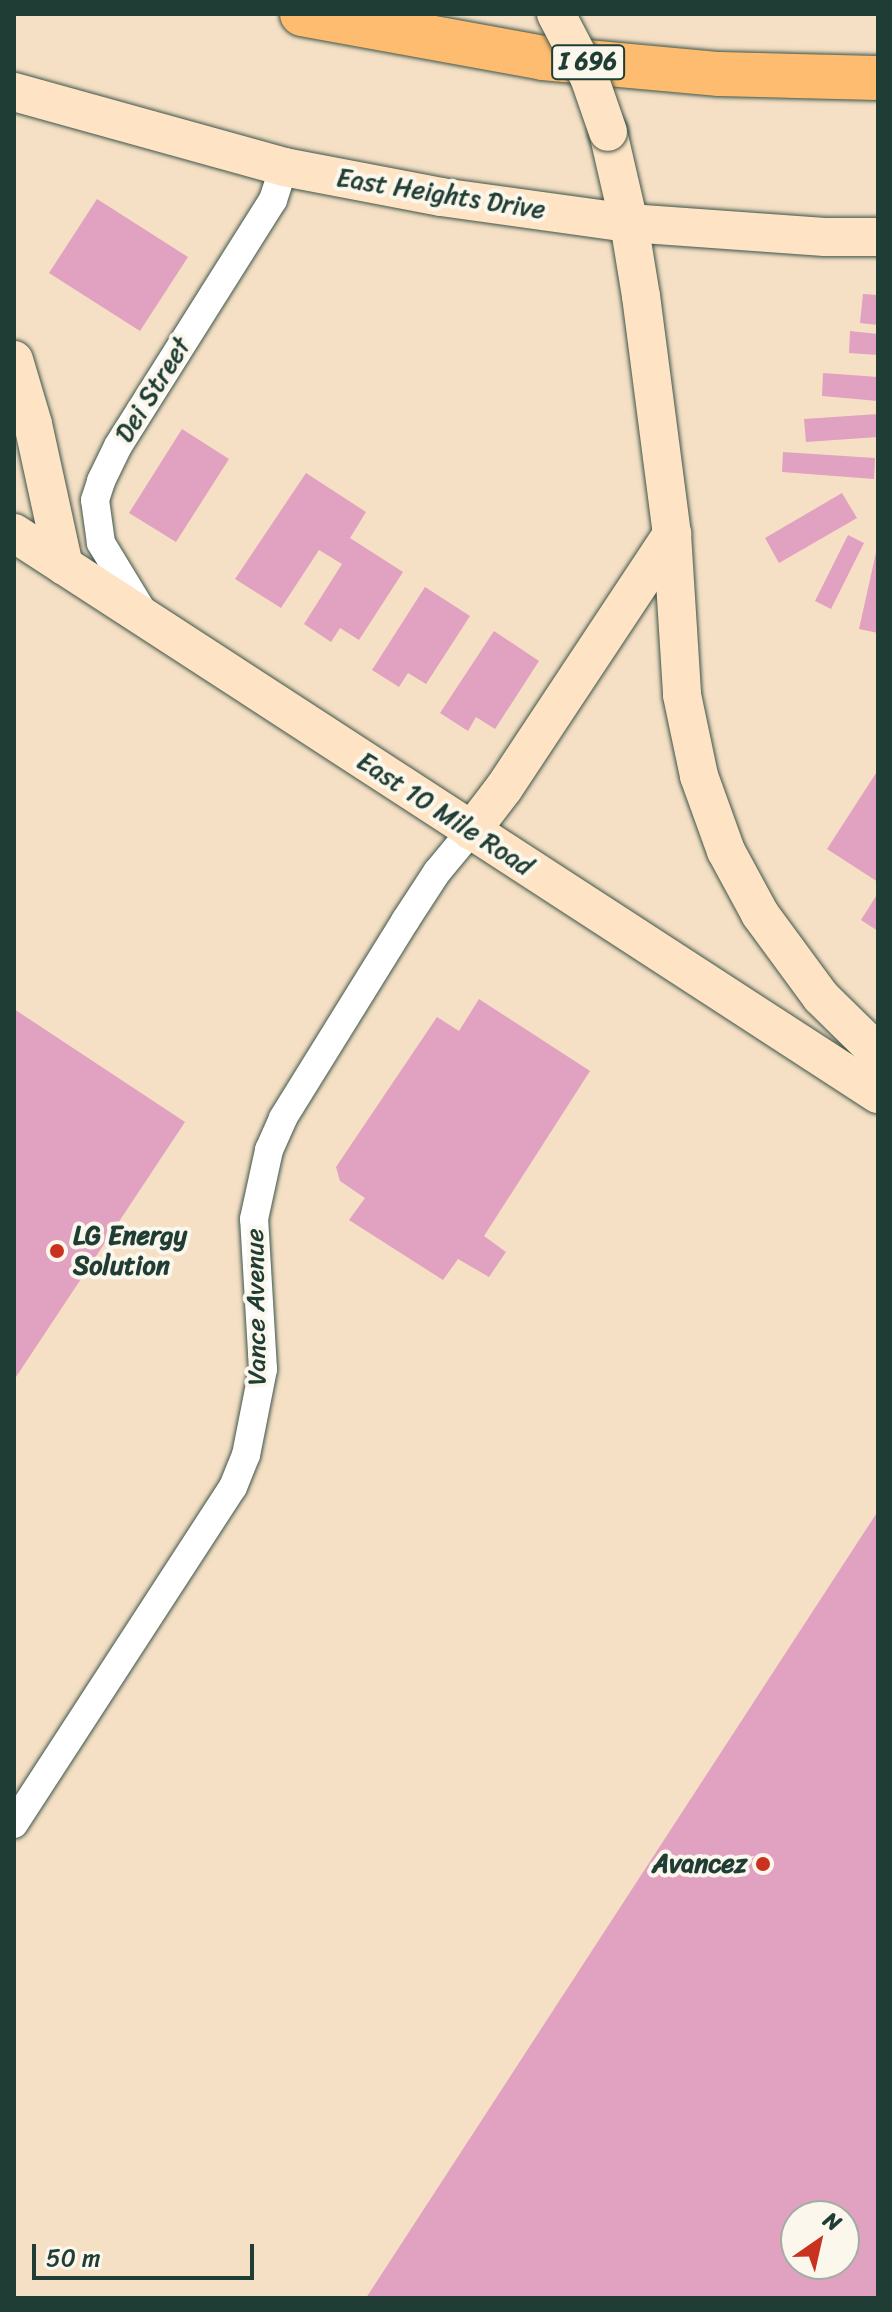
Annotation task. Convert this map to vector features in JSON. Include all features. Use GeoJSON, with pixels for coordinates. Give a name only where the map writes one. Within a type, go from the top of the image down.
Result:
{"type":"FeatureCollection","features":[{"type":"Feature","properties":{"kind":"highway","name":"I 696"},"geometry":{"type":"LineString","coordinates":[[302,14],[543,58],[719,74],[878,78]]}},
{"type":"Feature","properties":{"kind":"main road"},"geometry":{"type":"LineString","coordinates":[[556,14],[589,77],[608,132],[629,223],[672,534],[682,695],[699,776],[716,829],[746,892],[789,957],[821,997],[878,1053]]}},
{"type":"Feature","properties":{"kind":"main road","name":"East Heights Drive"},"geometry":{"type":"LineString","coordinates":[[14,92],[284,167],[441,197],[629,223],[825,237],[878,237]]}},
{"type":"Feature","properties":{"kind":"main road"},"geometry":{"type":"LineString","coordinates":[[14,360],[33,424],[64,566]]}},
{"type":"Feature","properties":{"kind":"main road","name":"East 10 Mile Road"},"geometry":{"type":"LineString","coordinates":[[14,533],[878,1094]]}},
{"type":"Feature","properties":{"kind":"main road"},"geometry":{"type":"LineString","coordinates":[[471,831],[672,534]]}},
{"type":"Feature","properties":{"kind":"street","name":"Dei Street"},"geometry":{"type":"LineString","coordinates":[[148,621],[101,543],[95,500],[118,446],[273,200],[284,167]]}},
{"type":"Feature","properties":{"kind":"street","name":"Vance Avenue"},"geometry":{"type":"LineString","coordinates":[[14,1824],[233,1487],[246,1455],[263,1369],[254,1219],[269,1150],[283,1118],[405,921],[437,872],[471,831]]}},
{"type":"Feature","properties":{"kind":"building"},"geometry":{"type":"Polygon","coordinates":[[[97,199],[188,257],[140,331],[49,273],[97,199]]]}},
{"type":"Feature","properties":{"kind":"building"},"geometry":{"type":"Polygon","coordinates":[[[863,294],[878,295],[878,325],[860,323],[863,294]]]}},
{"type":"Feature","properties":{"kind":"building"},"geometry":{"type":"Polygon","coordinates":[[[850,331],[878,334],[878,355],[849,353],[850,331]]]}},
{"type":"Feature","properties":{"kind":"building"},"geometry":{"type":"Polygon","coordinates":[[[823,373],[878,377],[878,401],[822,396],[823,373]]]}},
{"type":"Feature","properties":{"kind":"building"},"geometry":{"type":"Polygon","coordinates":[[[878,414],[878,437],[806,442],[804,419],[878,414]]]}},
{"type":"Feature","properties":{"kind":"building"},"geometry":{"type":"Polygon","coordinates":[[[182,429],[229,459],[176,542],[129,513],[182,429]]]}},
{"type":"Feature","properties":{"kind":"building"},"geometry":{"type":"Polygon","coordinates":[[[783,452],[875,458],[874,479],[782,472],[783,452]]]}},
{"type":"Feature","properties":{"kind":"building"},"geometry":{"type":"Polygon","coordinates":[[[306,473],[366,512],[350,538],[403,572],[359,640],[340,628],[331,642],[304,624],[342,564],[319,550],[281,608],[235,579],[306,473]]]}},
{"type":"Feature","properties":{"kind":"building"},"geometry":{"type":"Polygon","coordinates":[[[842,493],[857,518],[779,563],[765,538],[842,493]]]}},
{"type":"Feature","properties":{"kind":"building"},"geometry":{"type":"Polygon","coordinates":[[[848,535],[864,543],[831,609],[815,601],[848,535]]]}},
{"type":"Feature","properties":{"kind":"building"},"geometry":{"type":"Polygon","coordinates":[[[878,548],[878,633],[859,629],[878,548]]]}},
{"type":"Feature","properties":{"kind":"building"},"geometry":{"type":"Polygon","coordinates":[[[425,587],[470,616],[426,684],[408,673],[399,687],[372,670],[425,587]]]}},
{"type":"Feature","properties":{"kind":"building"},"geometry":{"type":"Polygon","coordinates":[[[494,631],[539,661],[495,729],[476,717],[468,731],[440,713],[494,631]]]}},
{"type":"Feature","properties":{"kind":"building"},"geometry":{"type":"Polygon","coordinates":[[[878,770],[878,882],[827,849],[878,770]]]}},
{"type":"Feature","properties":{"kind":"building"},"geometry":{"type":"Polygon","coordinates":[[[878,893],[878,931],[861,920],[878,893]]]}},
{"type":"Feature","properties":{"kind":"building"},"geometry":{"type":"Polygon","coordinates":[[[479,999],[590,1071],[484,1236],[506,1252],[489,1277],[458,1259],[443,1280],[349,1220],[365,1198],[340,1181],[336,1167],[437,1017],[459,1031],[479,999]]]}},
{"type":"Feature","properties":{"kind":"building","name":"LG Energy Solution"},"geometry":{"type":"Polygon","coordinates":[[[14,1009],[185,1122],[14,1380],[14,1009]]]}},
{"type":"Feature","properties":{"kind":"building","name":"Avancez"},"geometry":{"type":"Polygon","coordinates":[[[878,1511],[878,2298],[366,2298],[878,1511]]]}},
{"type":"Feature","properties":{"kind":"place","name":"LG Energy Solution"},"geometry":{"type":"Point","coordinates":[57,1251]}},
{"type":"Feature","properties":{"kind":"place","name":"Avancez"},"geometry":{"type":"Point","coordinates":[763,1864]}}]}
